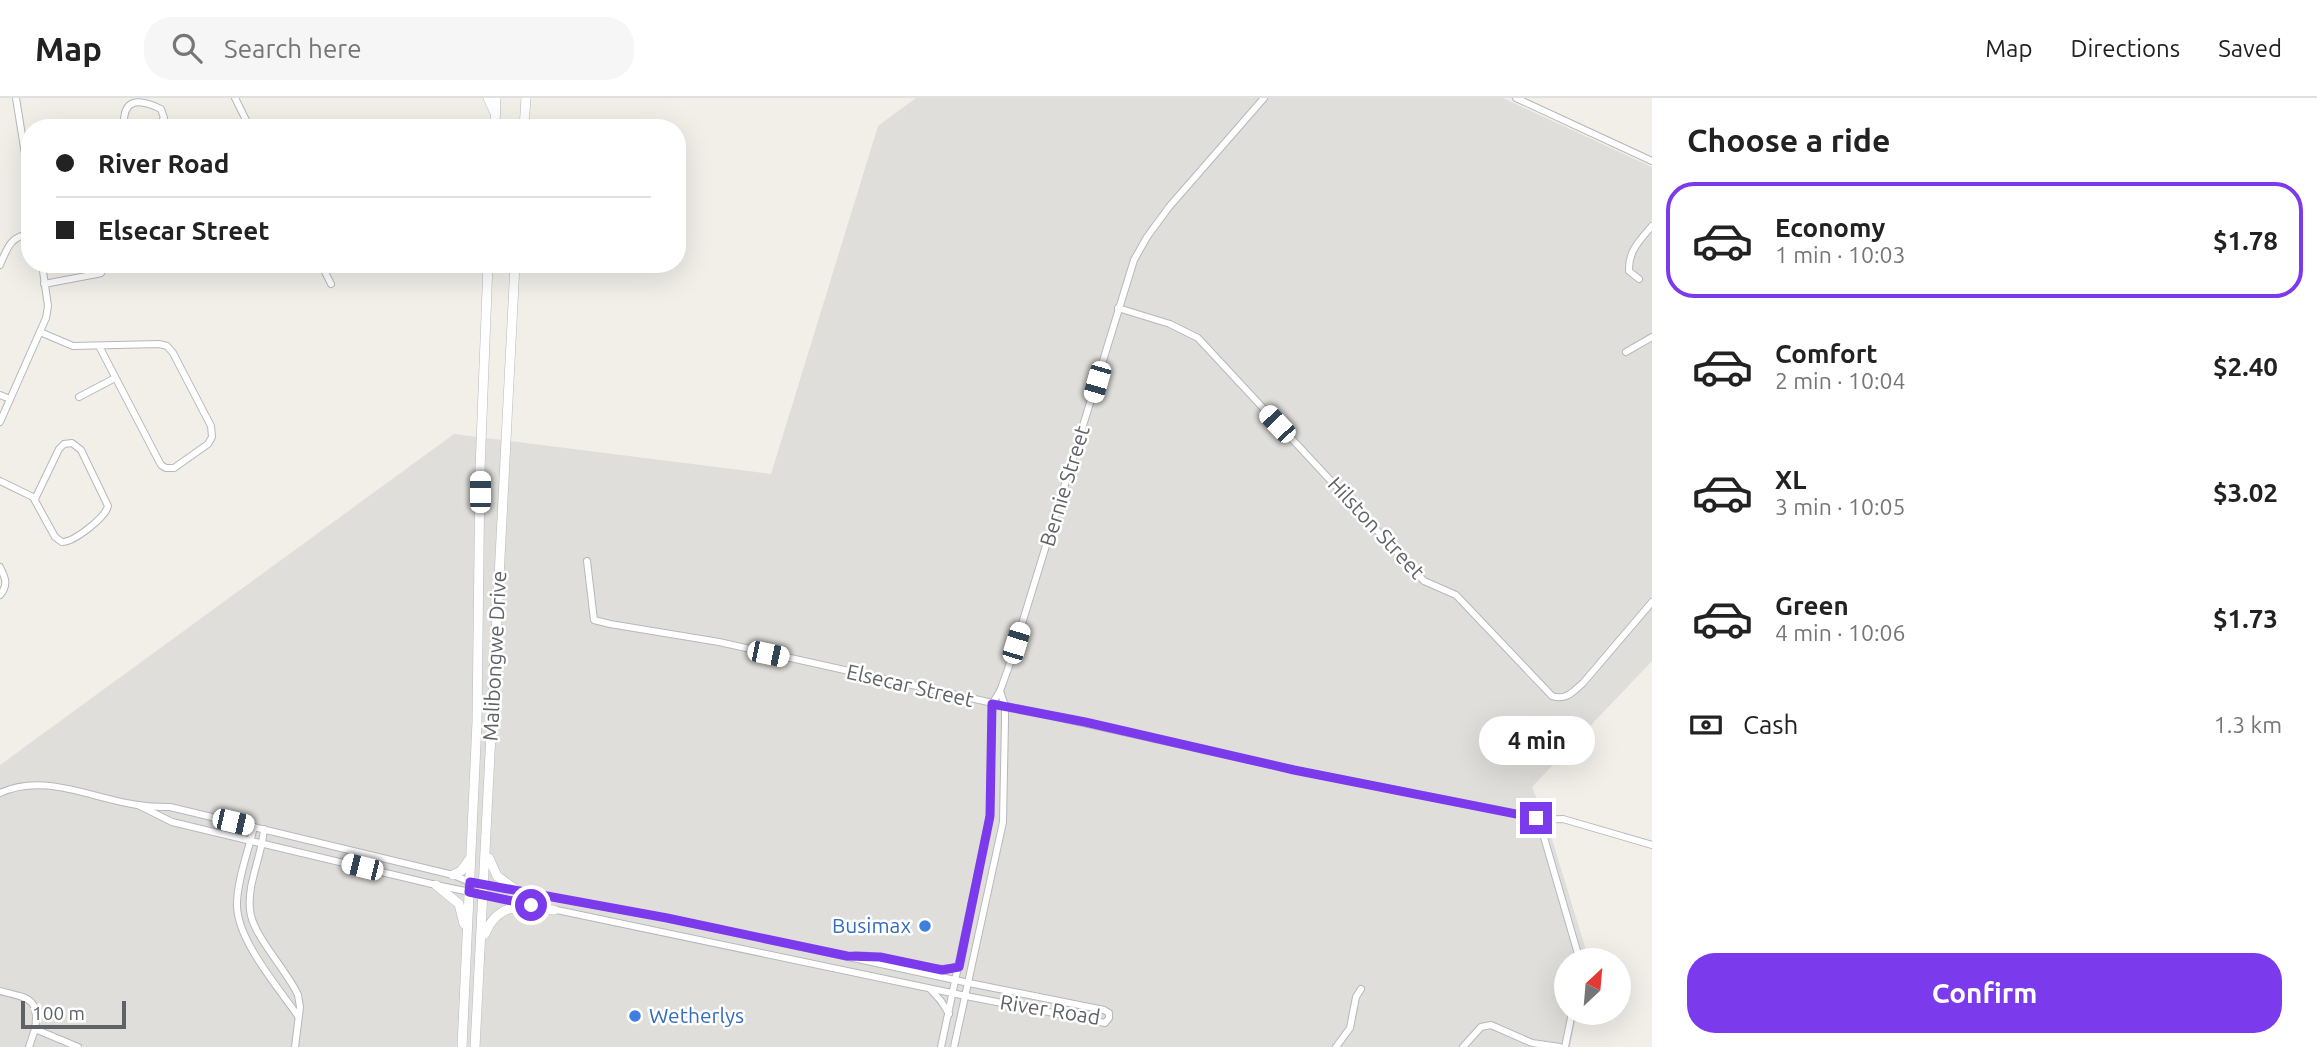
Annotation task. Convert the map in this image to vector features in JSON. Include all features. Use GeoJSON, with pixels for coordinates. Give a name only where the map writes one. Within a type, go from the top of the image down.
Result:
{"type":"FeatureCollection","features":[{"type":"Feature","properties":{"kind":"main road"},"geometry":{"type":"LineString","coordinates":[[488,98],[496,114]]}},
{"type":"Feature","properties":{"kind":"main road"},"geometry":{"type":"LineString","coordinates":[[496,98],[496,119]]}},
{"type":"Feature","properties":{"kind":"main road"},"geometry":{"type":"LineString","coordinates":[[525,119],[526,98]]}},
{"type":"Feature","properties":{"kind":"main road","name":"Malibongwe Drive"},"geometry":{"type":"LineString","coordinates":[[462,1047],[477,722],[481,405],[488,273]]}},
{"type":"Feature","properties":{"kind":"main road","name":"Malibongwe Drive"},"geometry":{"type":"LineString","coordinates":[[475,1047],[516,273]]}},
{"type":"Feature","properties":{"kind":"main road"},"geometry":{"type":"LineString","coordinates":[[486,849],[496,874],[519,892]]}},
{"type":"Feature","properties":{"kind":"main road"},"geometry":{"type":"LineString","coordinates":[[453,875],[461,871],[471,857]]}},
{"type":"Feature","properties":{"kind":"main road"},"geometry":{"type":"LineString","coordinates":[[436,885],[459,904],[468,943]]}},
{"type":"Feature","properties":{"kind":"main road"},"geometry":{"type":"LineString","coordinates":[[481,943],[494,917],[508,909],[516,906],[554,910]]}},
{"type":"Feature","properties":{"kind":"street"},"geometry":{"type":"LineString","coordinates":[[16,98],[21,128]]}},
{"type":"Feature","properties":{"kind":"street"},"geometry":{"type":"LineString","coordinates":[[235,98],[246,119]]}},
{"type":"Feature","properties":{"kind":"street","name":"Bernie Street"},"geometry":{"type":"LineString","coordinates":[[992,704],[1000,691],[1134,260],[1169,207],[1264,98]]}},
{"type":"Feature","properties":{"kind":"street"},"geometry":{"type":"LineString","coordinates":[[1516,98],[1652,160]]}},
{"type":"Feature","properties":{"kind":"street"},"geometry":{"type":"LineString","coordinates":[[125,119],[126,106],[137,100],[150,102],[162,109],[163,119]]}},
{"type":"Feature","properties":{"kind":"street"},"geometry":{"type":"LineString","coordinates":[[1639,279],[1629,271],[1629,259],[1634,247],[1652,226]]}},
{"type":"Feature","properties":{"kind":"street"},"geometry":{"type":"LineString","coordinates":[[0,265],[12,240],[21,236]]}},
{"type":"Feature","properties":{"kind":"street"},"geometry":{"type":"LineString","coordinates":[[0,422],[48,309],[43,273]]}},
{"type":"Feature","properties":{"kind":"street"},"geometry":{"type":"LineString","coordinates":[[44,284],[99,273]]}},
{"type":"Feature","properties":{"kind":"street"},"geometry":{"type":"LineString","coordinates":[[326,273],[331,284]]}},
{"type":"Feature","properties":{"kind":"street","name":"Hilston Street"},"geometry":{"type":"LineString","coordinates":[[1118,308],[1170,324],[1198,338],[1421,578],[1460,598],[1552,696],[1563,698],[1583,683],[1652,602]]}},
{"type":"Feature","properties":{"kind":"street"},"geometry":{"type":"LineString","coordinates":[[40,332],[73,346],[159,344],[167,346],[211,426],[211,440],[174,468],[166,468],[159,462],[99,346]]}},
{"type":"Feature","properties":{"kind":"street"},"geometry":{"type":"LineString","coordinates":[[1626,352],[1652,337]]}},
{"type":"Feature","properties":{"kind":"street"},"geometry":{"type":"LineString","coordinates":[[79,397],[115,378]]}},
{"type":"Feature","properties":{"kind":"street"},"geometry":{"type":"LineString","coordinates":[[0,395],[10,399]]}},
{"type":"Feature","properties":{"kind":"street"},"geometry":{"type":"LineString","coordinates":[[0,481],[35,499],[55,537],[64,542],[104,516],[108,506],[81,450],[72,443],[64,444],[59,449],[35,499]]}},
{"type":"Feature","properties":{"kind":"street","name":"Elsecar Street"},"geometry":{"type":"LineString","coordinates":[[587,561],[594,620],[719,642],[1294,770],[1530,816],[1539,820],[1563,819],[1652,845]]}},
{"type":"Feature","properties":{"kind":"street"},"geometry":{"type":"LineString","coordinates":[[0,567],[6,580],[6,586],[0,595]]}},
{"type":"Feature","properties":{"kind":"street"},"geometry":{"type":"LineString","coordinates":[[954,1047],[1004,814],[1004,706],[1000,691]]}},
{"type":"Feature","properties":{"kind":"street"},"geometry":{"type":"LineString","coordinates":[[940,1047],[990,816],[992,704]]}},
{"type":"Feature","properties":{"kind":"street"},"geometry":{"type":"LineString","coordinates":[[0,793],[14,787],[45,785],[138,805]]}},
{"type":"Feature","properties":{"kind":"street","name":"River Road"},"geometry":{"type":"LineString","coordinates":[[138,805],[170,807],[453,875],[469,887]]}},
{"type":"Feature","properties":{"kind":"street","name":"River Road"},"geometry":{"type":"LineString","coordinates":[[138,805],[172,822],[436,885],[484,890],[554,910],[953,994],[1105,1023],[1110,1018],[1109,1013],[1104,1010],[956,981],[667,918],[519,892],[484,890]]}},
{"type":"Feature","properties":{"kind":"street"},"geometry":{"type":"LineString","coordinates":[[1539,820],[1576,948]]}},
{"type":"Feature","properties":{"kind":"street"},"geometry":{"type":"LineString","coordinates":[[254,827],[236,901],[239,925],[298,1016]]}},
{"type":"Feature","properties":{"kind":"street"},"geometry":{"type":"LineString","coordinates":[[264,829],[251,890],[250,912],[256,927],[295,988],[300,1001],[295,1047]]}},
{"type":"Feature","properties":{"kind":"street"},"geometry":{"type":"LineString","coordinates":[[847,956],[880,957],[942,970],[959,967]]}},
{"type":"Feature","properties":{"kind":"street"},"geometry":{"type":"LineString","coordinates":[[929,988],[948,1014]]}},
{"type":"Feature","properties":{"kind":"street"},"geometry":{"type":"LineString","coordinates":[[1336,1047],[1350,1028],[1356,997],[1361,989]]}},
{"type":"Feature","properties":{"kind":"street"},"geometry":{"type":"LineString","coordinates":[[0,991],[28,999],[35,1005],[38,1013],[29,1047]]}},
{"type":"Feature","properties":{"kind":"street"},"geometry":{"type":"LineString","coordinates":[[1463,1047],[1480,1027],[1491,1025],[1532,1043],[1562,1047],[1568,1026]]}},
{"type":"Feature","properties":{"kind":"street"},"geometry":{"type":"LineString","coordinates":[[35,1029],[78,1047]]}},
{"type":"Feature","properties":{"kind":"shaded area"},"geometry":{"type":"Polygon","coordinates":[[[916,98],[1503,98],[1652,167],[1652,661],[1532,787],[1547,823],[1585,948],[1554,948],[1554,1026],[1574,1026],[1570,1047],[0,1047],[0,765],[454,434],[771,474],[878,126],[916,98]]]}},
{"type":"Feature","properties":{"kind":"place","name":"Busimax"},"geometry":{"type":"Point","coordinates":[925,926]}},
{"type":"Feature","properties":{"kind":"place","name":"Wetherlys"},"geometry":{"type":"Point","coordinates":[635,1016]}},
{"type":"Feature","properties":{"kind":"route"},"geometry":{"type":"LineString","coordinates":[[531,905],[469,892],[470,882],[667,918],[847,956],[880,957],[942,970],[959,967],[990,816],[992,704],[1085,722],[1294,770],[1536,818]]}}]}
